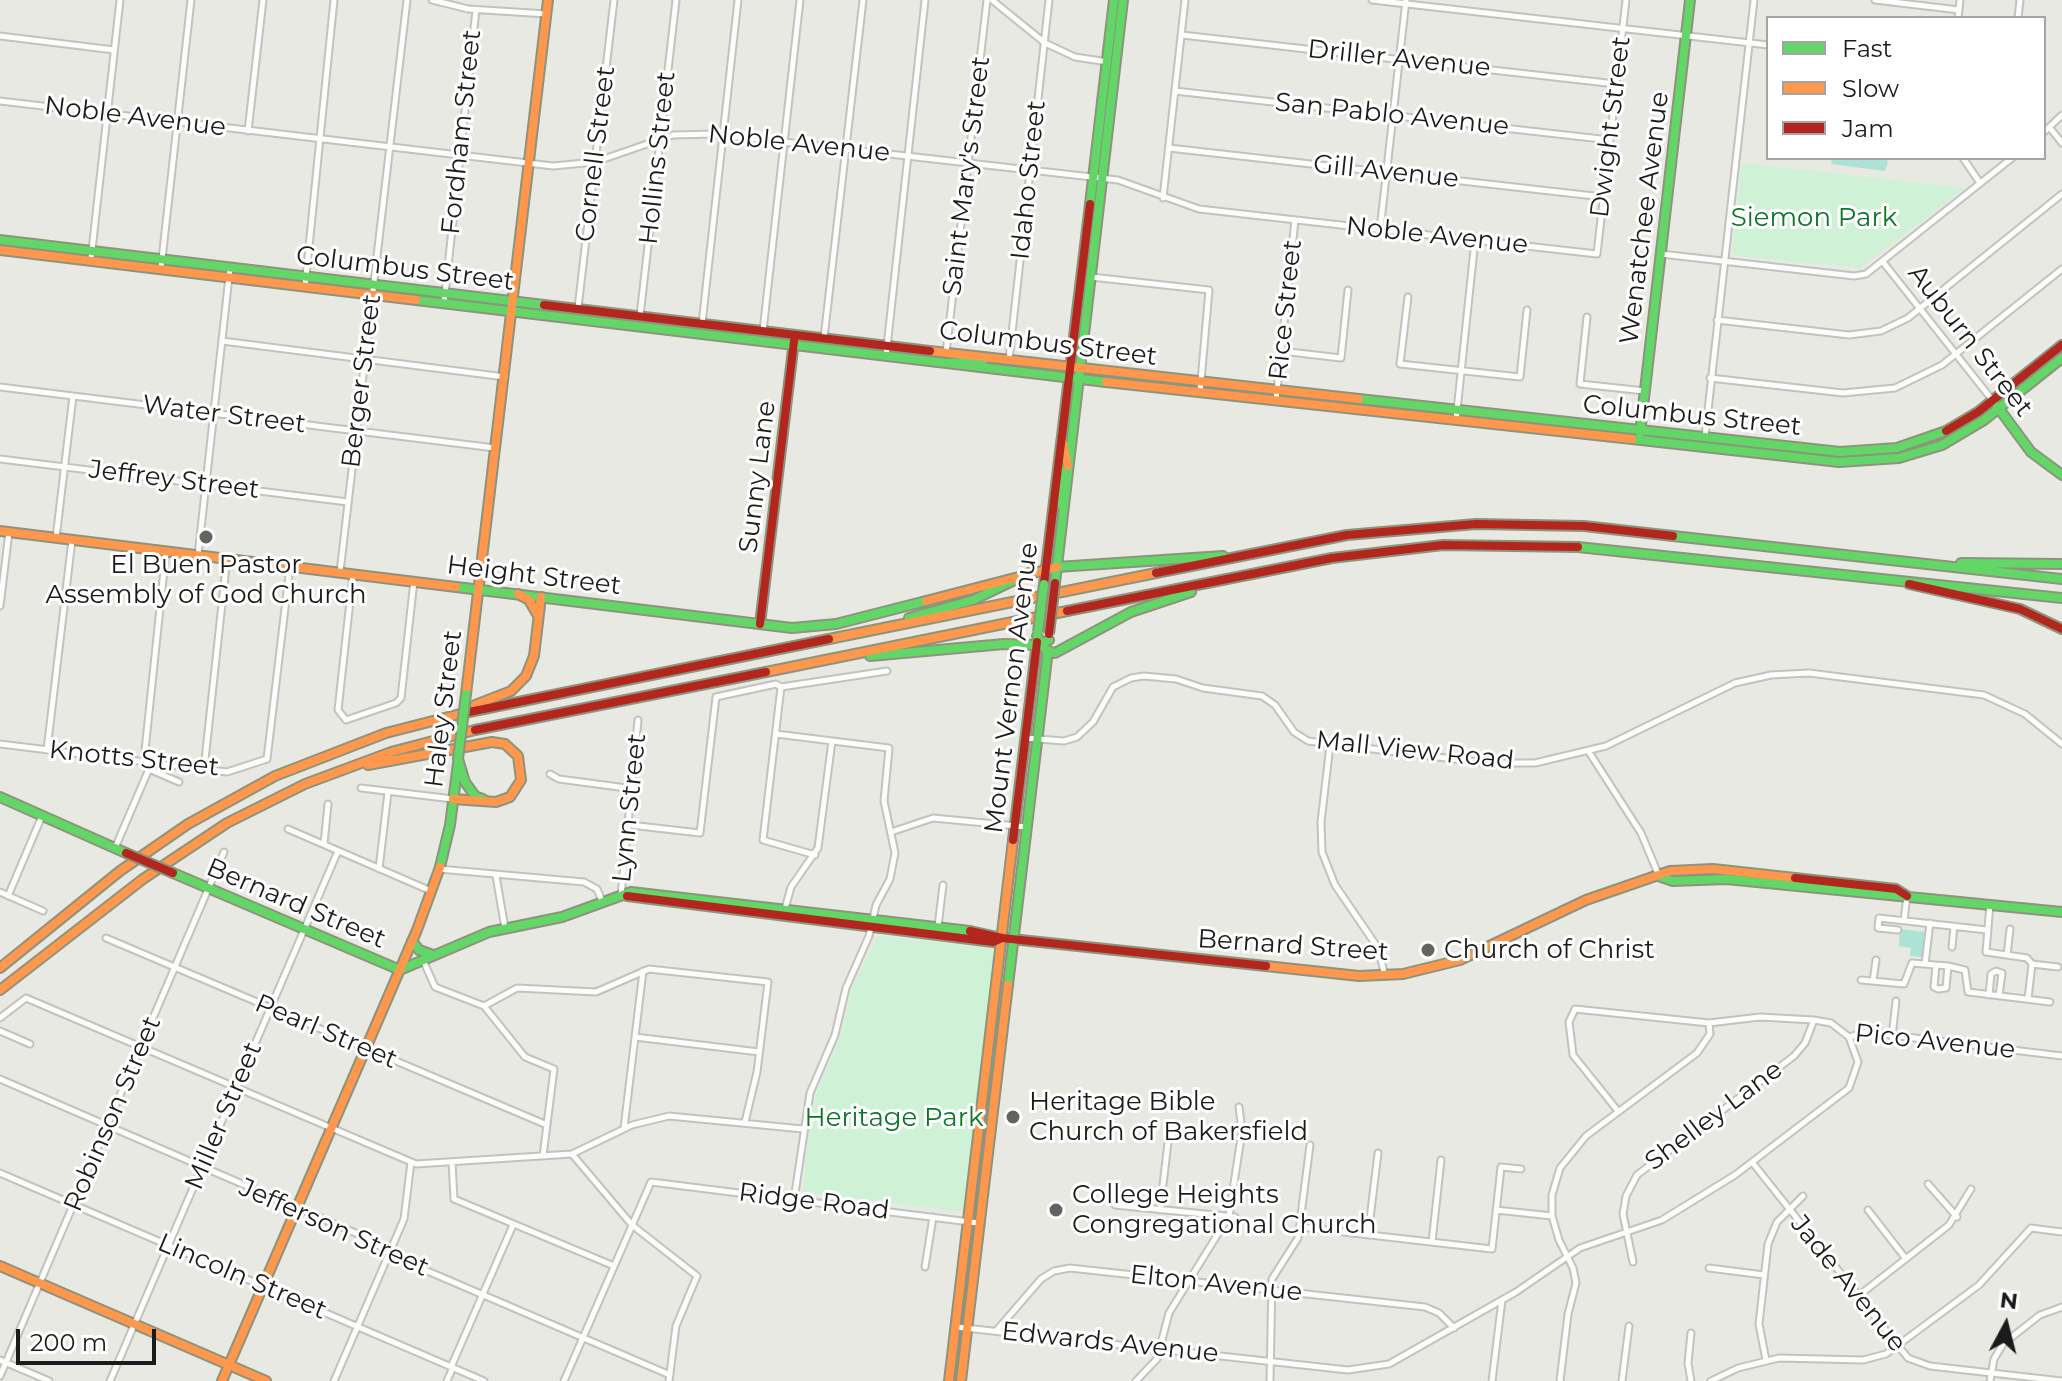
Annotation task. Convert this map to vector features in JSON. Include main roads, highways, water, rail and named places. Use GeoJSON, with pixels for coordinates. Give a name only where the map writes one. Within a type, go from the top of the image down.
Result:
{"type":"FeatureCollection","features":[{"type":"Feature","properties":{"kind":"main road","name":"Haley Street"},"geometry":{"type":"LineString","coordinates":[[222,1381],[400,970],[439,869],[453,799],[548,0]]}},
{"type":"Feature","properties":{"kind":"main road","name":"Mount Vernon Avenue"},"geometry":{"type":"LineString","coordinates":[[1112,62],[1114,0]]}},
{"type":"Feature","properties":{"kind":"main road","name":"Mount Vernon Avenue"},"geometry":{"type":"LineString","coordinates":[[949,1381],[1025,738],[1055,583],[1098,178],[1123,0]]}},
{"type":"Feature","properties":{"kind":"main road","name":"Wenatchee Avenue"},"geometry":{"type":"LineString","coordinates":[[1639,440],[1690,0]]}},
{"type":"Feature","properties":{"kind":"main road","name":"Mount Vernon Avenue"},"geometry":{"type":"LineString","coordinates":[[961,1381],[990,1115],[1037,740],[1044,584],[1069,378],[1077,372],[1091,277],[1098,178]]}},
{"type":"Feature","properties":{"kind":"main road","name":"Columbus Street"},"geometry":{"type":"LineString","coordinates":[[0,240],[91,256]]}},
{"type":"Feature","properties":{"kind":"main road","name":"Columbus Street"},"geometry":{"type":"LineString","coordinates":[[0,250],[91,256],[513,306],[578,308],[639,321],[793,345],[946,353],[1009,360],[1200,392],[1869,462],[1899,458],[1942,445],[2062,358]]}},
{"type":"Feature","properties":{"kind":"main road","name":"Columbus Street"},"geometry":{"type":"LineString","coordinates":[[513,306],[577,319],[639,321]]}},
{"type":"Feature","properties":{"kind":"main road"},"geometry":{"type":"LineString","coordinates":[[577,319],[578,308]]}},
{"type":"Feature","properties":{"kind":"main road","name":"Columbus Street"},"geometry":{"type":"LineString","coordinates":[[702,329],[763,331],[824,338],[947,363],[1069,378]]}},
{"type":"Feature","properties":{"kind":"main road","name":"Sunny Lane"},"geometry":{"type":"LineString","coordinates":[[760,624],[794,335]]}},
{"type":"Feature","properties":{"kind":"main road","name":"Columbus Street"},"geometry":{"type":"LineString","coordinates":[[1077,372],[1201,382],[1840,452],[1883,451],[1938,436],[1996,405],[2062,345]]}},
{"type":"Feature","properties":{"kind":"main road"},"geometry":{"type":"LineString","coordinates":[[947,363],[994,359]]}},
{"type":"Feature","properties":{"kind":"main road","name":"Auburn Street"},"geometry":{"type":"LineString","coordinates":[[1996,405],[2031,452],[2062,475]]}},
{"type":"Feature","properties":{"kind":"main road"},"geometry":{"type":"LineString","coordinates":[[1062,439],[1069,466]]}},
{"type":"Feature","properties":{"kind":"main road"},"geometry":{"type":"LineString","coordinates":[[1058,465],[1063,478],[1060,497],[1063,509]]}},
{"type":"Feature","properties":{"kind":"main road"},"geometry":{"type":"LineString","coordinates":[[419,723],[1390,530],[1541,523],[1628,529],[2062,579]]}},
{"type":"Feature","properties":{"kind":"main road","name":"Height Street"},"geometry":{"type":"LineString","coordinates":[[5,531],[805,628],[829,625],[1057,567],[1270,552]]}},
{"type":"Feature","properties":{"kind":"main road"},"geometry":{"type":"LineString","coordinates":[[0,992],[178,853],[253,809],[330,774],[443,737],[1241,576],[1373,551],[1509,543],[1593,547],[2062,598]]}},
{"type":"Feature","properties":{"kind":"main road"},"geometry":{"type":"LineString","coordinates":[[1921,564],[2062,564]]}},
{"type":"Feature","properties":{"kind":"main road"},"geometry":{"type":"LineString","coordinates":[[876,631],[973,600],[1029,573]]}},
{"type":"Feature","properties":{"kind":"main road"},"geometry":{"type":"LineString","coordinates":[[846,656],[1043,640],[1057,652],[1141,607],[1241,576]]}},
{"type":"Feature","properties":{"kind":"main road"},"geometry":{"type":"LineString","coordinates":[[1887,577],[2020,609],[2062,629]]}},
{"type":"Feature","properties":{"kind":"main road"},"geometry":{"type":"LineString","coordinates":[[518,594],[535,607],[538,621]]}},
{"type":"Feature","properties":{"kind":"main road"},"geometry":{"type":"LineString","coordinates":[[0,965],[120,871],[217,807],[305,763],[511,691],[530,667],[541,597]]}},
{"type":"Feature","properties":{"kind":"main road"},"geometry":{"type":"LineString","coordinates":[[330,774],[431,751],[499,742],[518,756],[521,780],[510,797],[490,802],[453,799]]}},
{"type":"Feature","properties":{"kind":"main road"},"geometry":{"type":"LineString","coordinates":[[458,759],[470,790],[490,802]]}},
{"type":"Feature","properties":{"kind":"main road","name":"Bernard Street"},"geometry":{"type":"LineString","coordinates":[[0,797],[400,970],[505,928],[562,917],[631,892],[938,931],[1345,976],[1385,976],[1460,960],[1604,892],[1660,877],[1673,881],[1726,879],[1891,898],[1907,896],[2062,912]]}},
{"type":"Feature","properties":{"kind":"main road"},"geometry":{"type":"LineString","coordinates":[[412,941],[419,950],[433,955]]}},
{"type":"Feature","properties":{"kind":"main road"},"geometry":{"type":"LineString","coordinates":[[979,1114],[990,1115]]}},
{"type":"Feature","properties":{"kind":"main road"},"geometry":{"type":"LineString","coordinates":[[0,1266],[266,1381]]}},
{"type":"Feature","properties":{"kind":"place","name":"El Buen Pastor Assembly of God Church"},"geometry":{"type":"Point","coordinates":[206,537]}},
{"type":"Feature","properties":{"kind":"place","name":"Church of Christ"},"geometry":{"type":"Point","coordinates":[1428,950]}},
{"type":"Feature","properties":{"kind":"place","name":"Heritage Bible Church of Bakersfield"},"geometry":{"type":"Point","coordinates":[1013,1117]}},
{"type":"Feature","properties":{"kind":"place","name":"College Heights Congregational Church"},"geometry":{"type":"Point","coordinates":[1056,1210]}},
{"type":"Feature","properties":{"kind":"park label","name":"Siemon Park"},"geometry":{"type":"Point","coordinates":[1814,218]}},
{"type":"Feature","properties":{"kind":"park label","name":"Heritage Park"},"geometry":{"type":"Point","coordinates":[894,1118]}}]}
